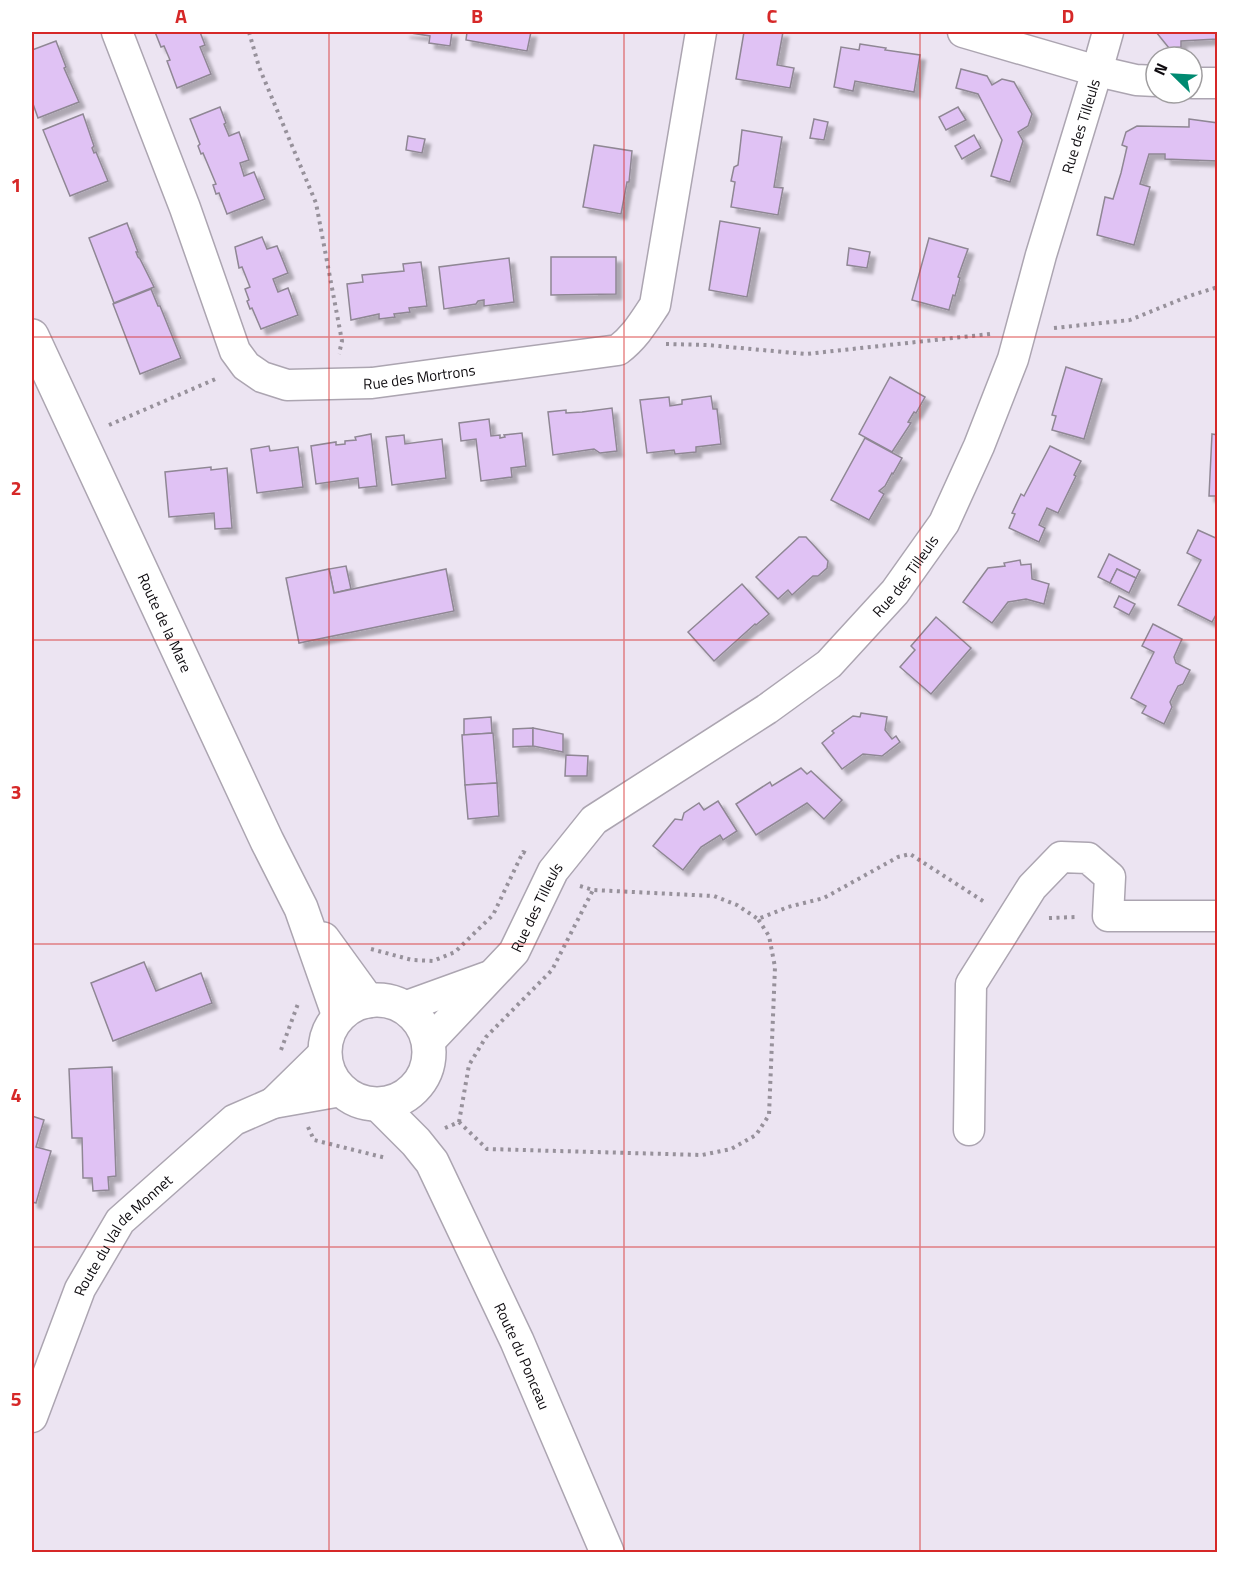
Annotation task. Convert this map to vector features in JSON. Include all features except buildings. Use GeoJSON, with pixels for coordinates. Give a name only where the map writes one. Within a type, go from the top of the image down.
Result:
{"type":"FeatureCollection","features":[{"type":"Feature","properties":{"kind":"street"},"geometry":{"type":"LineString","coordinates":[[117,32],[235,351],[246,366]]}},
{"type":"Feature","properties":{"kind":"street"},"geometry":{"type":"LineString","coordinates":[[628,342],[634,337],[655,305],[701,32]]}},
{"type":"Feature","properties":{"kind":"street"},"geometry":{"type":"LineString","coordinates":[[963,32],[1098,71],[1144,80]]}},
{"type":"Feature","properties":{"kind":"street","name":"Rue des Tilleuls"},"geometry":{"type":"LineString","coordinates":[[429,1042],[514,952],[554,871],[594,820],[767,709],[829,664],[895,592],[944,523],[979,446],[1013,359],[1041,255],[1108,32]]}},
{"type":"Feature","properties":{"kind":"street","name":"Route de la Mare"},"geometry":{"type":"LineString","coordinates":[[32,336],[267,842],[300,908],[339,1016]]}},
{"type":"Feature","properties":{"kind":"street","name":"Rue des Mortrons"},"geometry":{"type":"LineString","coordinates":[[246,366],[262,377],[287,385],[372,383],[618,350],[628,342]]}},
{"type":"Feature","properties":{"kind":"street"},"geometry":{"type":"LineString","coordinates":[[969,1130],[971,984],[1032,887],[1061,857],[1088,858],[1110,877],[1108,916],[1218,916]]}},
{"type":"Feature","properties":{"kind":"street","name":"Route de la Mare"},"geometry":{"type":"LineString","coordinates":[[300,908],[368,1001]]}},
{"type":"Feature","properties":{"kind":"street","name":"Rue des Tilleuls"},"geometry":{"type":"LineString","coordinates":[[404,1007],[493,975]]}},
{"type":"Feature","properties":{"kind":"street"},"geometry":{"type":"LineString","coordinates":[[368,1001],[393,1002],[404,1007],[415,1016],[429,1042],[429,1058],[425,1074],[417,1087],[406,1096],[379,1105],[353,1100],[332,1079],[326,1066],[325,1052],[331,1026],[339,1016],[353,1006],[368,1001]]}},
{"type":"Feature","properties":{"kind":"street","name":"Route du Val de Monnet"},"geometry":{"type":"LineString","coordinates":[[284,1101],[325,1052]]}},
{"type":"Feature","properties":{"kind":"street","name":"Route du Ponceau"},"geometry":{"type":"LineString","coordinates":[[417,1087],[425,1146],[517,1341],[607,1552]]}},
{"type":"Feature","properties":{"kind":"street","name":"Route du Val de Monnet"},"geometry":{"type":"LineString","coordinates":[[32,1417],[80,1289],[120,1221],[234,1120],[284,1101],[341,1090]]}},
{"type":"Feature","properties":{"kind":"street","name":"Route du Ponceau"},"geometry":{"type":"LineString","coordinates":[[379,1105],[425,1146]]}},
{"type":"Feature","properties":{"kind":"path"},"geometry":{"type":"LineString","coordinates":[[249,32],[260,67],[316,203],[342,341],[334,384]]}},
{"type":"Feature","properties":{"kind":"path"},"geometry":{"type":"LineString","coordinates":[[628,342],[707,345],[806,354],[1130,320],[1218,287]]}},
{"type":"Feature","properties":{"kind":"path"},"geometry":{"type":"LineString","coordinates":[[79,438],[246,366]]}},
{"type":"Feature","properties":{"kind":"path"},"geometry":{"type":"LineString","coordinates":[[340,962],[369,948],[412,960],[433,961],[455,952],[493,915],[523,852],[587,890],[714,896],[737,905],[758,919],[769,936],[775,967],[769,1115],[756,1135],[731,1149],[702,1155],[488,1149],[459,1122]]}},
{"type":"Feature","properties":{"kind":"path"},"geometry":{"type":"LineString","coordinates":[[758,919],[788,907],[824,898],[898,857],[910,854],[1012,920],[1108,916]]}},
{"type":"Feature","properties":{"kind":"path"},"geometry":{"type":"LineString","coordinates":[[284,1101],[314,1140],[389,1159],[425,1146],[459,1122],[469,1065],[486,1037],[552,970],[593,890]]}}]}
